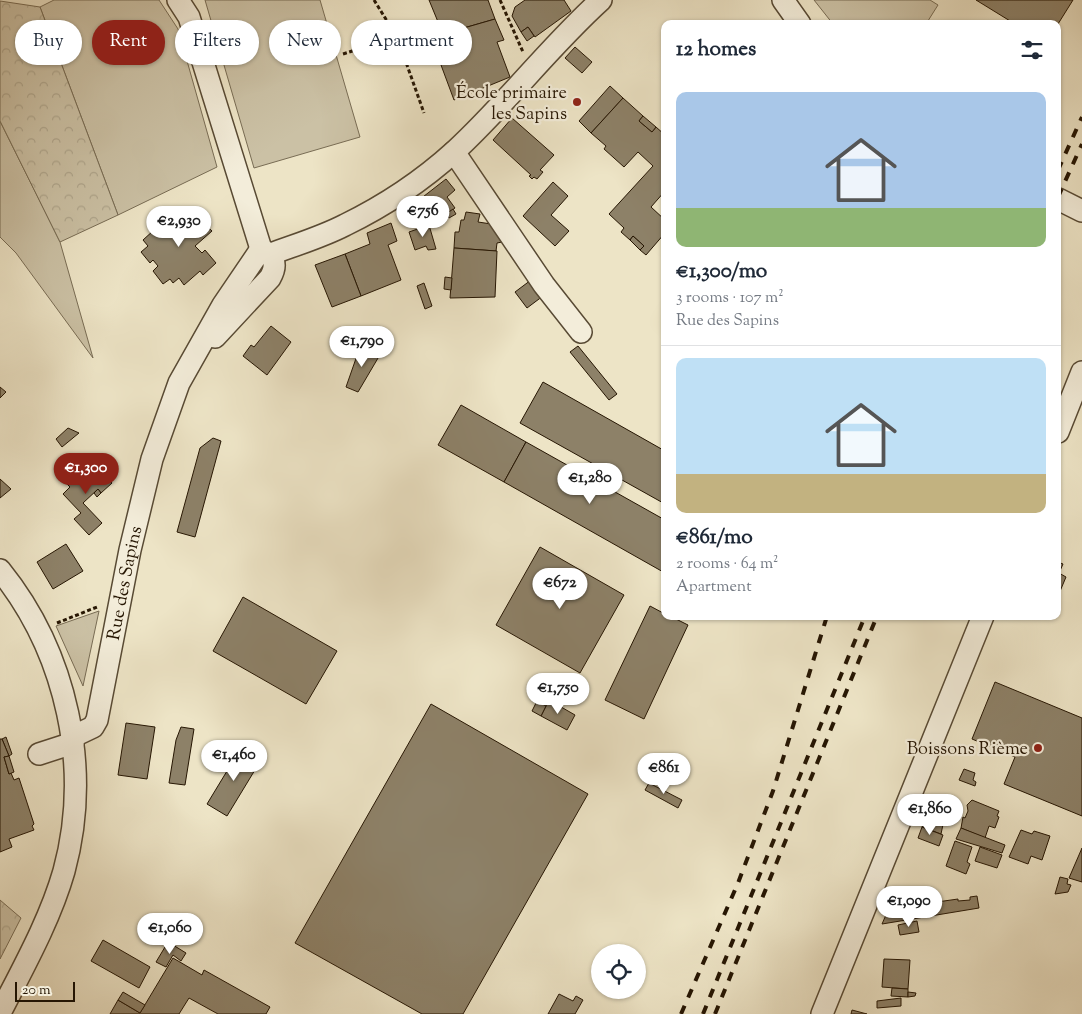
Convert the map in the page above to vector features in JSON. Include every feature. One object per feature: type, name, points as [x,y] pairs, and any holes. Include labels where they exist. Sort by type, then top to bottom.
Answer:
[{"type":"street","points":[[178,0],[189,17],[266,252],[344,226],[396,196],[454,152],[489,117],[534,65],[600,0]]},
{"type":"street","points":[[783,0],[797,20]]},
{"type":"street","points":[[454,152],[544,285],[581,332]]},
{"type":"street","points":[[1061,201],[1082,211]]},
{"type":"street","name":"Rue des Sapins","points":[[39,754],[72,740],[93,726],[96,720],[130,550],[152,459],[179,383],[223,305],[266,252]]},
{"type":"street","points":[[1061,424],[1082,372]]},
{"type":"street","points":[[0,570],[17,591],[40,630],[60,682],[72,740],[77,783],[64,872],[50,908],[0,1013]]},
{"type":"street","points":[[822,1014],[981,620]]},
{"type":"path","points":[[374,0],[387,20]]},
{"type":"path","points":[[500,0],[517,42],[525,54]]},
{"type":"path","points":[[343,54],[351,51]]},
{"type":"path","points":[[407,65],[424,113]]},
{"type":"path","points":[[53,624],[103,605]]},
{"type":"green space","points":[[54,0],[159,0],[175,24],[175,65],[188,65],[217,167],[118,215],[62,65],[82,65],[82,20],[45,20],[40,7]]},
{"type":"green space","points":[[205,0],[320,0],[326,20],[269,20],[269,65],[339,65],[360,137],[254,168],[224,65],[259,65],[259,20],[211,20]]},
{"type":"green space","points":[[814,0],[930,0],[938,5],[929,20],[830,20]]},
{"type":"green space","points":[[0,1],[40,7],[45,20],[15,20],[15,65],[62,65],[118,215],[60,242],[0,121]]},
{"type":"green space","points":[[0,121],[60,242],[93,358],[16,253],[0,237]]},
{"type":"green space","points":[[99,611],[83,686],[56,626]]},
{"type":"green space","points":[[0,900],[21,918],[0,959]]},
{"type":"building","points":[[429,0],[488,0],[495,19],[472,26],[472,20],[437,20]]},
{"type":"building","points":[[525,0],[564,0],[571,11],[535,37],[528,27],[521,32],[512,16],[515,7]]},
{"type":"building","points":[[976,0],[1073,0],[1060,20],[1008,20]]},
{"type":"building","points":[[495,19],[504,40],[497,42],[510,77],[454,100],[441,65],[472,65],[472,26]]},
{"type":"building","points":[[528,27],[534,36],[527,41],[521,32]]},
{"type":"building","points":[[575,47],[592,62],[582,73],[565,58]]},
{"type":"building","points":[[610,86],[623,98],[591,133],[579,121]]},
{"type":"building","points":[[623,98],[643,116],[639,121],[652,132],[656,127],[661,131],[661,196],[651,207],[661,216],[661,238],[646,255],[640,250],[644,246],[633,236],[630,240],[621,232],[624,228],[609,214],[653,166],[638,152],[624,167],[604,149],[606,146],[591,133]]},
{"type":"building","points":[[643,116],[656,127],[652,132],[639,121]]},
{"type":"building","points":[[512,118],[554,155],[540,170],[543,172],[537,179],[534,177],[532,179],[529,176],[531,175],[493,140]]},
{"type":"building","points":[[446,179],[455,190],[447,197],[455,208],[444,216],[438,209],[430,214],[419,200]]},
{"type":"building","points":[[553,182],[568,196],[551,215],[569,231],[555,246],[523,216]]},
{"type":"building","points":[[195,207],[201,214],[197,217],[212,231],[195,246],[202,253],[205,250],[216,263],[203,275],[200,271],[184,285],[179,278],[173,283],[170,279],[163,284],[153,271],[158,266],[153,260],[150,263],[141,252],[148,246],[143,240],[154,230],[158,234],[163,229],[157,223],[168,213],[172,217],[179,211],[183,216]]},
{"type":"building","points":[[453,209],[456,214],[449,218],[446,214]]},
{"type":"building","points":[[466,212],[480,214],[478,222],[498,225],[507,241],[497,243],[496,251],[454,248],[455,232],[459,232],[461,220],[464,220]]},
{"type":"building","points":[[391,223],[397,241],[388,245],[401,280],[361,296],[345,254],[370,244],[367,233]]},
{"type":"building","points":[[429,225],[436,249],[428,250],[426,246],[415,250],[409,232]]},
{"type":"building","points":[[633,236],[644,246],[640,250],[630,240]]},
{"type":"building","points":[[454,248],[497,251],[495,297],[450,298]]},
{"type":"building","points":[[345,254],[361,296],[332,307],[315,265]]},
{"type":"building","points":[[445,277],[452,278],[451,290],[444,289]]},
{"type":"building","points":[[531,280],[543,296],[527,308],[515,292]]},
{"type":"building","points":[[424,283],[432,306],[425,309],[417,286]]},
{"type":"building","points":[[271,326],[291,342],[267,375],[243,356],[251,345],[254,347]]},
{"type":"building","points":[[578,346],[617,394],[609,400],[570,352]]},
{"type":"building","points":[[360,347],[381,353],[358,392],[346,387]]},
{"type":"building","points":[[543,382],[661,449],[661,502],[520,423]]},
{"type":"building","points":[[0,387],[6,392],[0,398]]},
{"type":"building","points":[[461,405],[526,442],[504,482],[438,445]]},
{"type":"building","points":[[68,428],[79,433],[62,447],[56,439]]},
{"type":"building","points":[[213,438],[221,441],[195,537],[177,532],[200,448]]},
{"type":"building","points":[[526,442],[661,518],[661,571],[504,482]]},
{"type":"building","points":[[91,461],[102,473],[100,475],[103,478],[105,475],[112,483],[101,493],[98,489],[83,503],[102,523],[89,535],[74,519],[81,513],[63,494],[70,487],[67,484]]},
{"type":"building","points":[[0,479],[11,489],[0,498]]},
{"type":"building","points":[[98,489],[101,493],[97,497],[94,493]]},
{"type":"building","points":[[66,544],[83,571],[53,589],[37,562]]},
{"type":"building","points":[[540,547],[624,595],[580,673],[496,625]]},
{"type":"building","points":[[1061,574],[1066,577],[1061,589]]},
{"type":"building","points":[[243,597],[337,651],[306,704],[213,651]]},
{"type":"building","points":[[650,606],[661,612],[661,620],[678,620],[688,625],[644,719],[605,700]]},
{"type":"building","name":"Boissons Rième","points":[[995,682],[1082,718],[1082,816],[1004,784],[1015,757],[972,739]]},
{"type":"building","points":[[549,700],[575,715],[567,730],[541,716]]},
{"type":"building","points":[[537,701],[546,706],[541,716],[532,711]]},
{"type":"building","points":[[431,704],[588,794],[463,1014],[422,1014],[295,943]]},
{"type":"building","points":[[126,723],[155,727],[147,779],[118,775]]},
{"type":"building","points":[[181,727],[194,729],[185,785],[169,783],[176,740]]},
{"type":"building","points":[[6,737],[12,754],[9,756],[2,739]]},
{"type":"building","points":[[0,739],[2,739],[9,756],[4,757],[9,774],[11,773],[14,780],[19,778],[34,824],[32,826],[34,830],[9,839],[12,847],[0,852]]},
{"type":"building","points":[[241,748],[261,760],[227,816],[207,804]]},
{"type":"building","points":[[9,756],[14,772],[9,774],[4,757]]},
{"type":"building","points":[[964,769],[975,773],[973,780],[976,782],[975,786],[959,780]]},
{"type":"building","points":[[649,783],[682,800],[678,808],[645,790]]},
{"type":"building","points":[[972,800],[999,811],[995,828],[989,826],[985,838],[961,828],[963,817],[965,818],[968,811],[967,805]]},
{"type":"building","points":[[930,809],[945,815],[941,834],[922,827]]},
{"type":"building","points":[[922,827],[943,835],[939,846],[918,838]]},
{"type":"building","points":[[961,828],[1005,845],[1002,853],[956,839]]},
{"type":"building","points":[[1021,830],[1032,834],[1034,831],[1050,836],[1042,860],[1031,856],[1028,864],[1009,857]]},
{"type":"building","points":[[955,841],[972,847],[967,862],[970,864],[966,874],[946,866]]},
{"type":"building","points":[[980,847],[1002,855],[997,868],[975,861]]},
{"type":"building","points":[[1082,848],[1082,882],[1069,878]]},
{"type":"building","points":[[1060,877],[1068,879],[1067,884],[1071,885],[1068,892],[1055,894]]},
{"type":"building","points":[[977,896],[979,908],[882,924],[893,899],[908,898],[909,901],[930,899],[930,903],[958,899],[958,901],[970,900],[970,897]]},
{"type":"building","points":[[917,921],[919,932],[900,935],[898,925]]},
{"type":"building","points":[[103,940],[150,967],[139,988],[91,961]]},
{"type":"building","points":[[173,945],[186,953],[181,961],[173,955],[166,967],[156,962],[165,947]]},
{"type":"building","points":[[173,958],[202,975],[204,970],[270,1007],[266,1014],[218,1014],[189,998],[179,1014],[110,1014],[118,1000],[140,1013]]},
{"type":"building","points":[[884,959],[910,960],[908,989],[882,987]]},
{"type":"building","points":[[892,988],[908,989],[908,997],[891,996]]},
{"type":"building","points":[[123,992],[145,1005],[140,1013],[118,1000]]},
{"type":"building","points":[[908,992],[916,993],[915,996],[908,997]]},
{"type":"building","points":[[559,994],[573,1001],[576,996],[583,1000],[575,1014],[548,1014]]},
{"type":"building","points":[[901,998],[901,1006],[877,1008],[877,1001]]},
{"type":"building","points":[[852,1010],[867,1014],[851,1014]]},
{"type":"railway","points":[[1061,163],[1082,117]]},
{"type":"railway","points":[[1061,190],[1082,144]]},
{"type":"railway","points":[[681,1014],[738,883],[773,791],[826,620]]},
{"type":"railway","points":[[703,1014],[863,620]]},
{"type":"railway","points":[[715,1014],[875,620]]},
{"type":"place","name":"École primaire les Sapins","points":[[577,102]]},
{"type":"place","name":"Boissons Rième","points":[[1038,748]]}]
